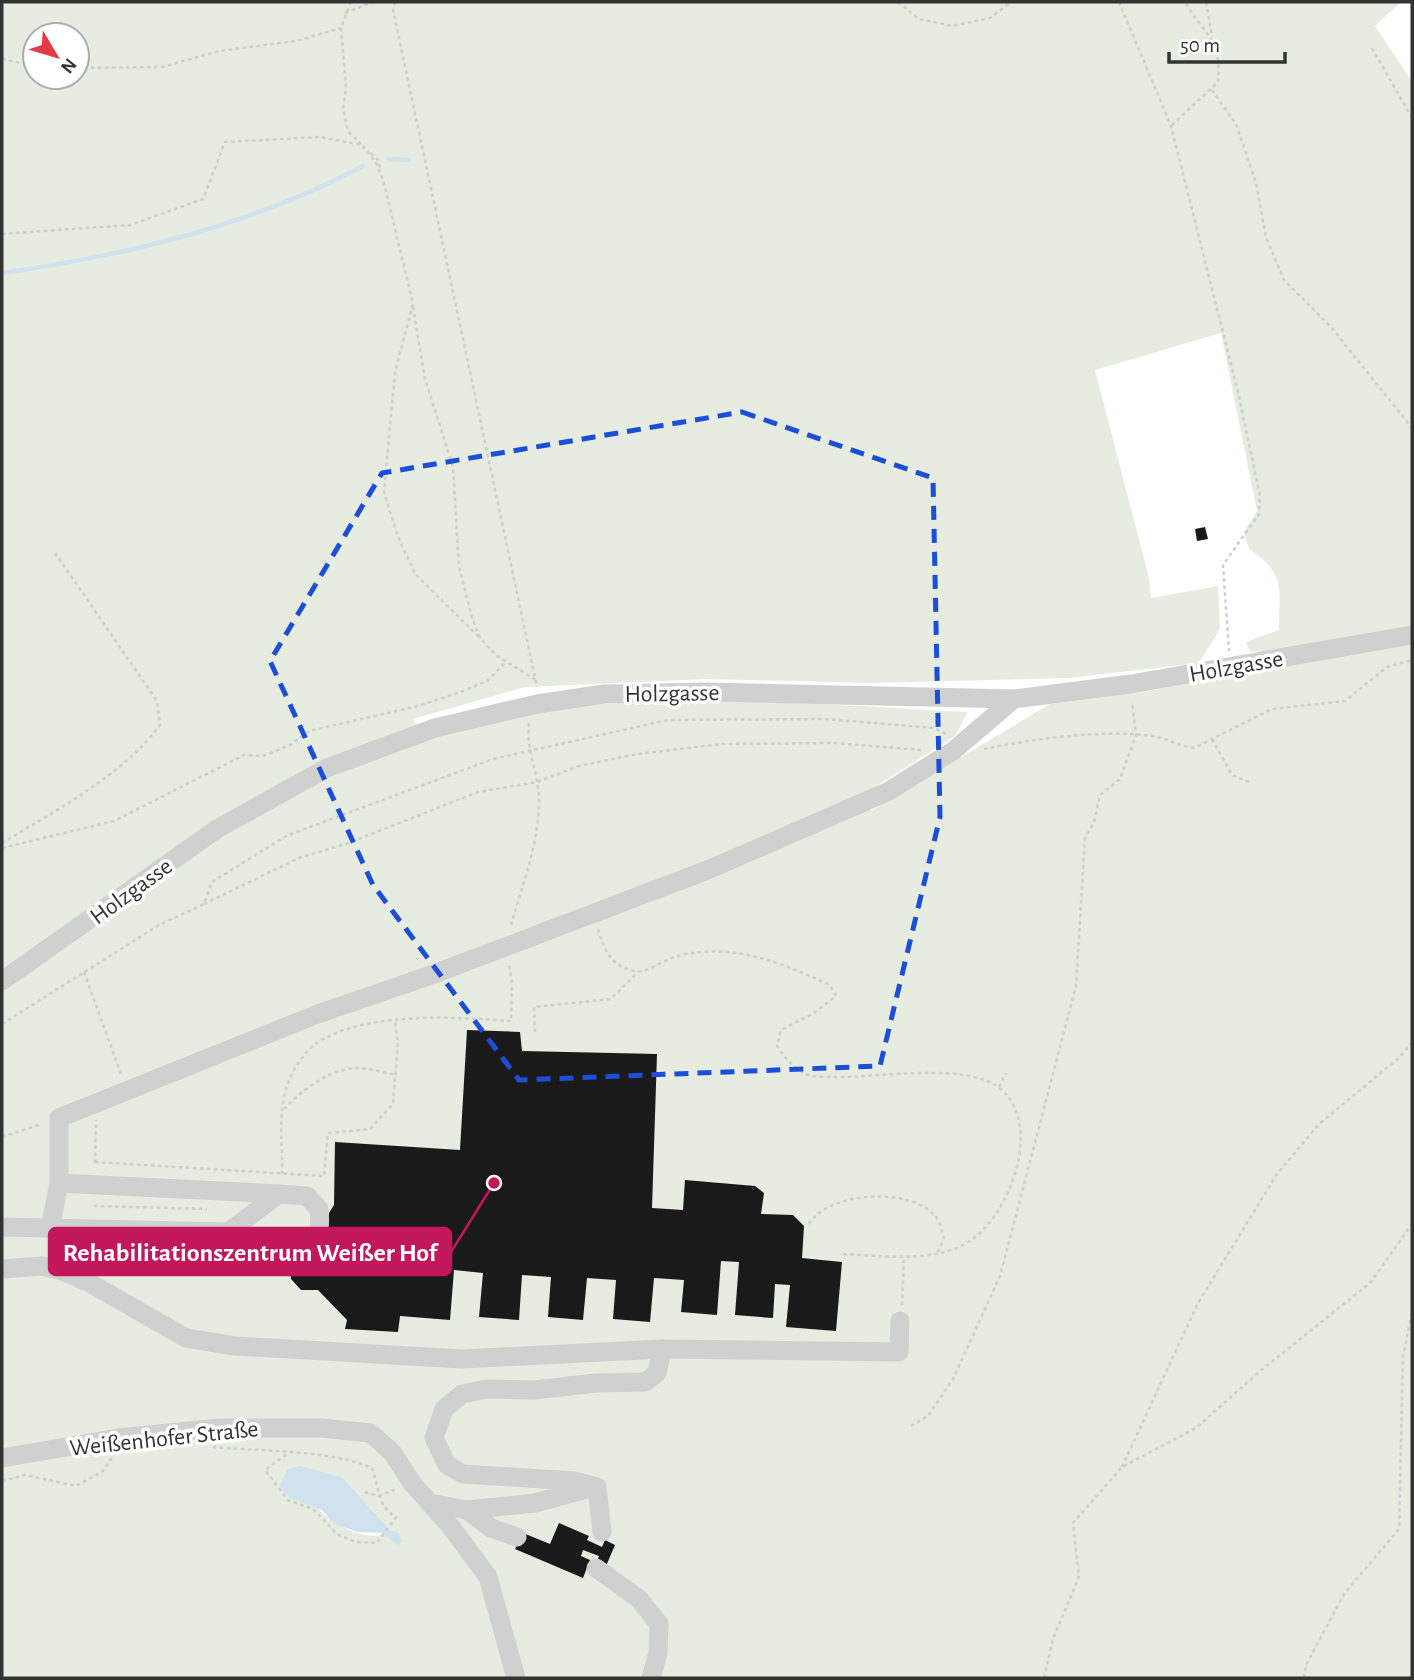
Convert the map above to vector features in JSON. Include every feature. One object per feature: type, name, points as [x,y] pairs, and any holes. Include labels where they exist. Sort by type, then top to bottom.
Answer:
[{"type":"street","name":"Holzgasse","points":[[2,982],[217,829],[327,768],[435,728],[537,704],[604,694],[706,692],[1014,699],[1131,684],[1412,635]]},
{"type":"street","points":[[50,1229],[59,1184],[59,1118],[315,1015],[710,869],[887,792],[972,746],[1014,699]]},
{"type":"street","points":[[2,1227],[228,1232],[244,1238],[300,1242],[312,1239],[319,1230],[319,1209],[307,1196],[59,1184]]},
{"type":"street","points":[[228,1232],[279,1194]]},
{"type":"street","points":[[2,1269],[42,1266],[62,1271],[88,1282],[186,1338],[234,1346],[463,1359],[662,1349],[899,1352],[900,1321]]},
{"type":"street","points":[[597,1487],[574,1481],[463,1474],[447,1465],[439,1454],[434,1438],[438,1422],[444,1409],[462,1394],[487,1389],[534,1390],[596,1382],[645,1382],[657,1373],[662,1349]]},
{"type":"street","name":"Weißenhofer Straße","points":[[2,1458],[118,1438],[220,1428],[322,1428],[370,1433],[392,1452],[412,1483],[488,1577],[516,1678]]},
{"type":"street","points":[[430,1503],[467,1510],[536,1503],[597,1487]]},
{"type":"street","points":[[597,1487],[602,1532]]},
{"type":"street","points":[[467,1510],[491,1528],[517,1537]]},
{"type":"street","points":[[596,1568],[639,1599],[659,1624],[658,1653],[651,1678]]},
{"type":"path","points":[[351,2],[341,28],[346,86],[343,109],[348,131],[378,160],[397,233],[413,304],[425,379],[453,467],[459,567],[480,638]]},
{"type":"path","points":[[345,13],[373,2]]},
{"type":"path","points":[[395,2],[393,10],[536,680],[506,662],[415,575],[398,537],[384,492],[395,372],[413,304]]},
{"type":"path","points":[[898,2],[919,19],[952,26],[990,18],[1011,2]]},
{"type":"path","points":[[1119,2],[1171,126],[1238,392],[1259,496],[1259,514],[1223,565],[1229,668]]},
{"type":"path","points":[[1185,2],[1196,22],[1212,36]]},
{"type":"path","points":[[1171,126],[1218,82],[1220,66],[1206,2]]},
{"type":"path","points":[[91,68],[162,67],[219,51],[296,41],[341,28]]},
{"type":"path","points":[[1372,48],[1412,118]]},
{"type":"path","points":[[2,59],[21,62]]},
{"type":"path","points":[[1212,90],[1236,124],[1256,183],[1266,237],[1284,280],[1331,327],[1412,428]]},
{"type":"path","points":[[2,234],[130,225],[203,199],[225,142],[320,137],[362,145]]},
{"type":"path","points":[[2,843],[74,801],[148,741],[160,725],[157,701],[55,553]]},
{"type":"path","points":[[204,904],[212,882],[286,836],[493,759],[668,720],[838,720],[934,728],[972,746],[1026,740],[1136,735],[1168,739],[1194,748],[1272,709],[1345,701],[1387,667],[1412,660]]},
{"type":"path","points":[[2,848],[114,821],[244,755],[263,755],[290,745],[309,731],[414,707],[461,692],[487,681],[506,662]]},
{"type":"path","points":[[911,1426],[928,1416],[953,1379],[1000,1276],[1076,986],[1085,839],[1094,822],[1100,795],[1120,779],[1136,735],[1131,684]]},
{"type":"path","points":[[282,1174],[284,1094],[299,1060],[324,1038],[370,1022],[480,1019],[511,1021],[512,984],[506,946],[533,842],[539,799],[530,752],[529,723],[537,704]]},
{"type":"path","points":[[1212,737],[1232,775],[1249,782]]},
{"type":"path","points":[[2,1024],[159,925],[301,857],[346,844],[397,821],[478,792],[537,782],[579,766],[637,754],[722,744],[833,743],[925,750]]},
{"type":"path","points":[[594,912],[604,951],[619,967],[638,972]]},
{"type":"path","points":[[535,1032],[534,1007],[611,999],[638,972],[673,957],[713,950],[761,957],[830,985],[836,996],[814,1013],[781,1030],[777,1046],[788,1062],[809,1076],[928,1073],[976,1077],[999,1087],[1018,1115],[1020,1140],[1015,1173],[1003,1203],[989,1227],[963,1245],[937,1254],[840,1254]]},
{"type":"path","points":[[84,972],[127,1090]]},
{"type":"path","points":[[95,1162],[218,1167],[324,1176],[328,1133],[370,1129],[393,1104],[398,1043],[395,1021]]},
{"type":"path","points":[[1044,1678],[1053,1639],[1079,1577],[1073,1523],[1122,1467],[1198,1303],[1276,1174],[1319,1124],[1400,1057],[1412,1042]]},
{"type":"path","points":[[284,1109],[321,1080],[340,1072],[356,1068],[396,1075]]},
{"type":"path","points":[[999,1087],[1006,1073]]},
{"type":"path","points":[[2,1137],[59,1118]]},
{"type":"path","points":[[809,1224],[816,1212],[828,1205],[856,1198],[892,1198],[915,1204],[937,1218],[944,1238],[937,1254]]},
{"type":"path","points":[[1122,1467],[1196,1428],[1259,1372],[1370,1283],[1412,1224]]},
{"type":"path","points":[[900,1321],[905,1286],[904,1256]]},
{"type":"path","points":[[1304,1678],[1306,1665],[1344,1594],[1399,1529],[1403,1356],[1412,1312]]},
{"type":"path","points":[[2,1481],[25,1475],[69,1485],[88,1482],[103,1471],[113,1455],[118,1438]]},
{"type":"path","points":[[212,1447],[287,1454],[360,1463],[372,1468],[379,1496],[388,1513],[396,1517],[377,1543],[356,1542],[328,1527],[313,1509],[288,1500],[265,1470],[287,1454]]},
{"type":"path","points":[[365,1492],[379,1496]]},
{"type":"highlighted area","points":[[742,412],[933,478],[940,817],[880,1066],[519,1080],[373,885],[270,661],[382,473]]},
{"type":"shaded area","points":[[2,2],[1401,2],[1375,26],[1412,81],[1412,1678],[2,1678]],"holes":[[[1221,333],[1257,511],[1244,532],[1249,549],[1270,566],[1280,593],[1279,630],[1246,642],[1250,652],[1293,650],[1298,663],[1143,692],[1050,704],[871,811],[864,794],[955,736],[968,712],[744,701],[632,702],[521,713],[484,721],[424,740],[413,719],[525,687],[706,679],[871,683],[1070,678],[1199,663],[1220,629],[1218,586],[1151,598],[1149,578],[1095,370]],[[301,1466],[342,1477],[391,1531],[382,1535],[361,1534],[328,1518],[314,1503]]]},
{"type":"water","points":[[301,1466],[342,1477],[391,1531],[397,1531],[402,1542],[398,1545],[382,1533],[358,1532],[334,1524],[322,1510],[290,1498],[280,1486],[288,1469]]},
{"type":"building","points":[[1205,527],[1208,539],[1197,541],[1195,529]]},
{"type":"building","points":[[467,1030],[520,1032],[522,1051],[657,1054],[652,1208],[683,1210],[685,1180],[755,1186],[764,1193],[761,1214],[793,1215],[804,1226],[802,1258],[842,1262],[836,1331],[786,1327],[790,1285],[775,1284],[773,1318],[735,1315],[739,1262],[721,1261],[717,1315],[681,1312],[684,1280],[654,1278],[650,1322],[613,1319],[616,1280],[587,1278],[583,1320],[548,1317],[551,1277],[522,1275],[519,1320],[479,1317],[483,1273],[454,1270],[450,1320],[400,1316],[398,1332],[345,1329],[347,1320],[318,1290],[301,1290],[291,1279],[291,1254],[335,1256],[335,1241],[327,1233],[329,1213],[334,1205],[335,1142],[460,1150]]},
{"type":"building","points":[[559,1523],[589,1536],[587,1540],[602,1547],[605,1540],[615,1545],[606,1566],[597,1562],[599,1556],[583,1550],[581,1556],[590,1560],[583,1578],[515,1549],[523,1533],[550,1544]]},
{"type":"waterway","points":[[389,159],[409,160]]},
{"type":"waterway","points":[[2,273],[96,257],[187,235],[277,205],[363,166]]},
{"type":"place","name":"Rehabilitationszentrum Weißer Hof","points":[[494,1183]]}]
